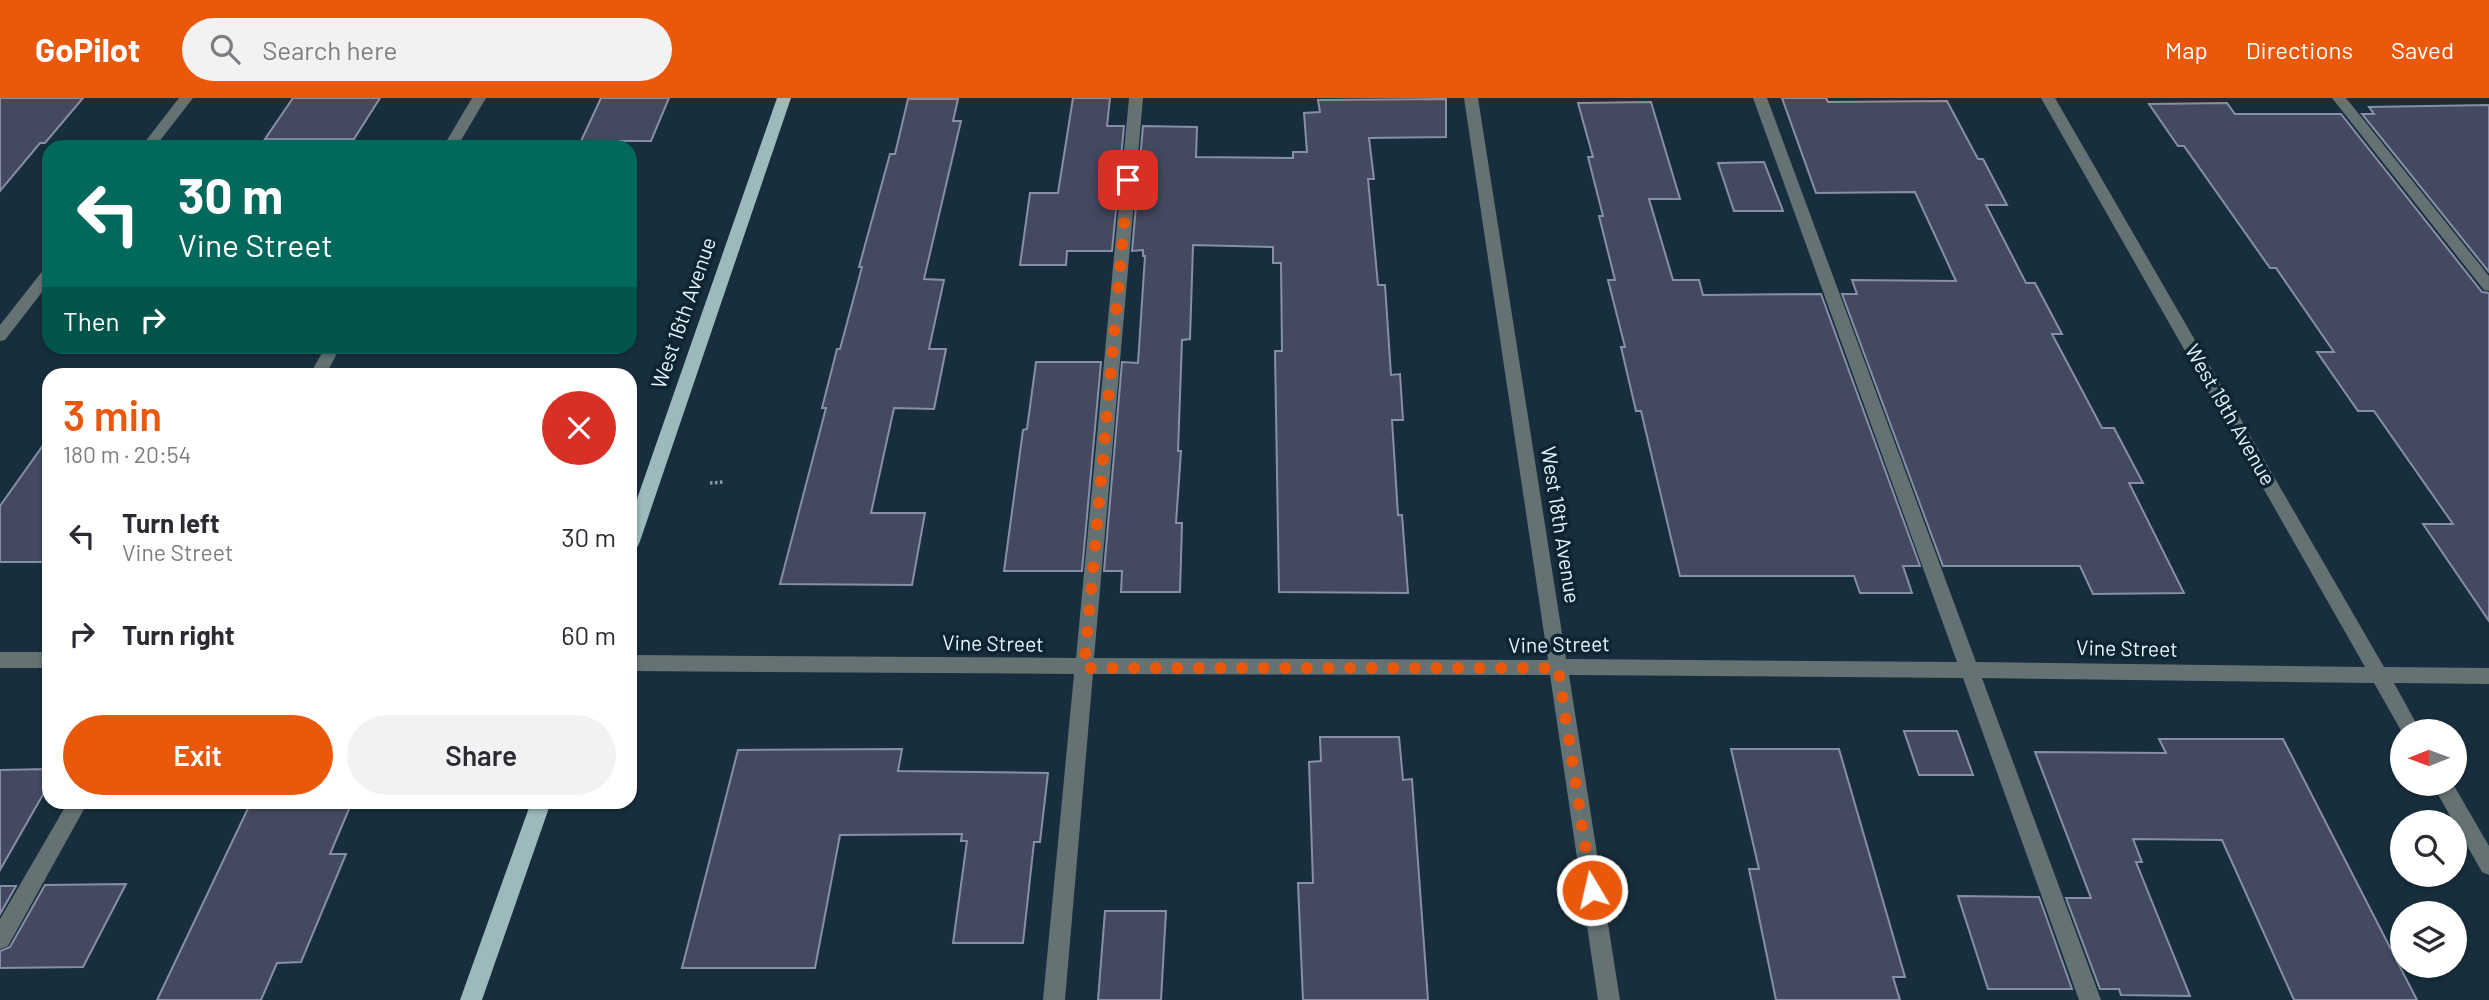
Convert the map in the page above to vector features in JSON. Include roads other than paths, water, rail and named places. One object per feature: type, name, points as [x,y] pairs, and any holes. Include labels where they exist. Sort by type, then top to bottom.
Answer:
[{"type":"main road","name":"West 16th Avenue","points":[[637,524],[784,98]]},
{"type":"main road","points":[[471,1000],[539,809]]},
{"type":"street","points":[[153,140],[186,98]]},
{"type":"street","points":[[454,140],[479,98]]},
{"type":"street","points":[[1054,1000],[1136,98]]},
{"type":"street","name":"West 18th Avenue","points":[[1471,98],[1609,1000]]},
{"type":"street","points":[[1760,98],[2090,1000]]},
{"type":"street","name":"West 19th Avenue","points":[[2048,98],[2404,719]]},
{"type":"street","points":[[2339,98],[2489,286]]},
{"type":"street","points":[[0,336],[42,282]]},
{"type":"street","points":[[0,660],[42,660]]},
{"type":"street","name":"Vine Street","points":[[637,663],[1084,668],[1621,666],[2489,676]]},
{"type":"street","points":[[2449,796],[2489,865]]},
{"type":"street","points":[[0,939],[74,809]]}]
